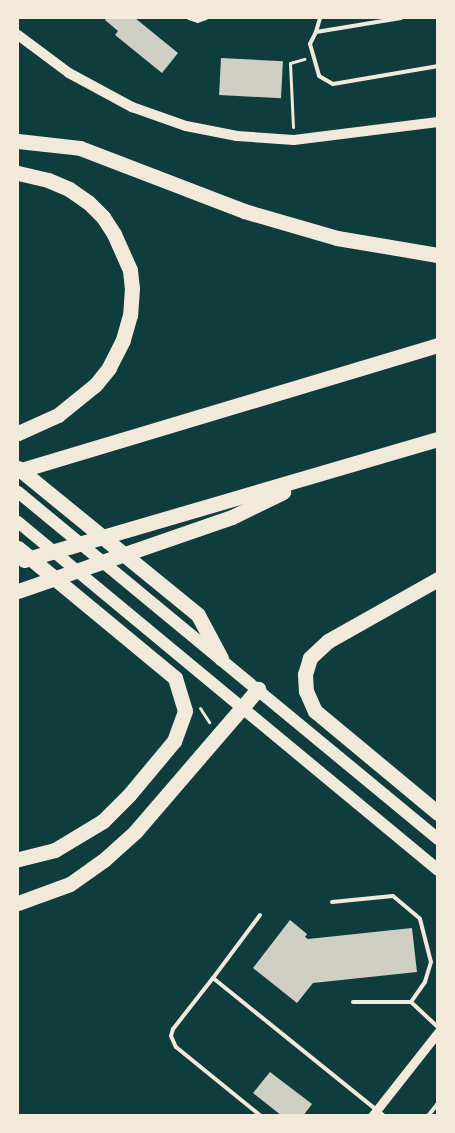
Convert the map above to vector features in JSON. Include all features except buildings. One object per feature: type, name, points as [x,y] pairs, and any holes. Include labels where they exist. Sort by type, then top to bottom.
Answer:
[{"type":"highway","points":[[18,141],[80,148],[244,211],[338,238],[438,255]]},
{"type":"highway","points":[[18,174],[48,180],[69,189],[90,203],[103,217],[114,234],[130,270],[132,288],[130,315],[124,340],[104,374],[95,385],[58,415],[18,433]]},
{"type":"highway","points":[[18,470],[438,345]]},
{"type":"highway","points":[[18,562],[438,440]]},
{"type":"highway","points":[[18,470],[198,615],[221,658]]},
{"type":"highway","points":[[18,591],[232,517],[319,474]]},
{"type":"highway","points":[[18,548],[175,678],[185,711],[174,741],[129,795],[103,821],[55,850],[18,860]]},
{"type":"highway","points":[[438,579],[328,641],[310,658],[305,674],[306,692],[315,711],[438,812]]},
{"type":"highway","points":[[18,904],[70,884],[106,859],[135,832],[258,689]]},
{"type":"main road","points":[[18,35],[69,74],[132,107],[186,126],[237,136],[294,140],[438,122]]},
{"type":"main road","points":[[18,492],[438,839]]},
{"type":"main road","points":[[18,522],[243,708],[308,765],[438,870]]},
{"type":"street","points":[[377,1113],[438,1032]]},
{"type":"lane","points":[[189,18],[198,21],[206,18]]},
{"type":"lane","points":[[320,18],[310,44],[319,76],[332,84],[438,66]]},
{"type":"lane","points":[[316,32],[401,18]]},
{"type":"lane","points":[[332,902],[393,896],[420,920],[431,962],[425,982],[411,1002]]},
{"type":"lane","points":[[260,915],[170,1036],[176,1047],[262,1116]]},
{"type":"lane","points":[[213,978],[377,1113]]},
{"type":"lane","points":[[353,1002],[411,1002],[438,1027]]},
{"type":"lane","points":[[428,1116],[438,1103]]},
{"type":"path","points":[[294,140],[290,63],[314,56]]},
{"type":"path","points":[[198,704],[209,722]]}]
